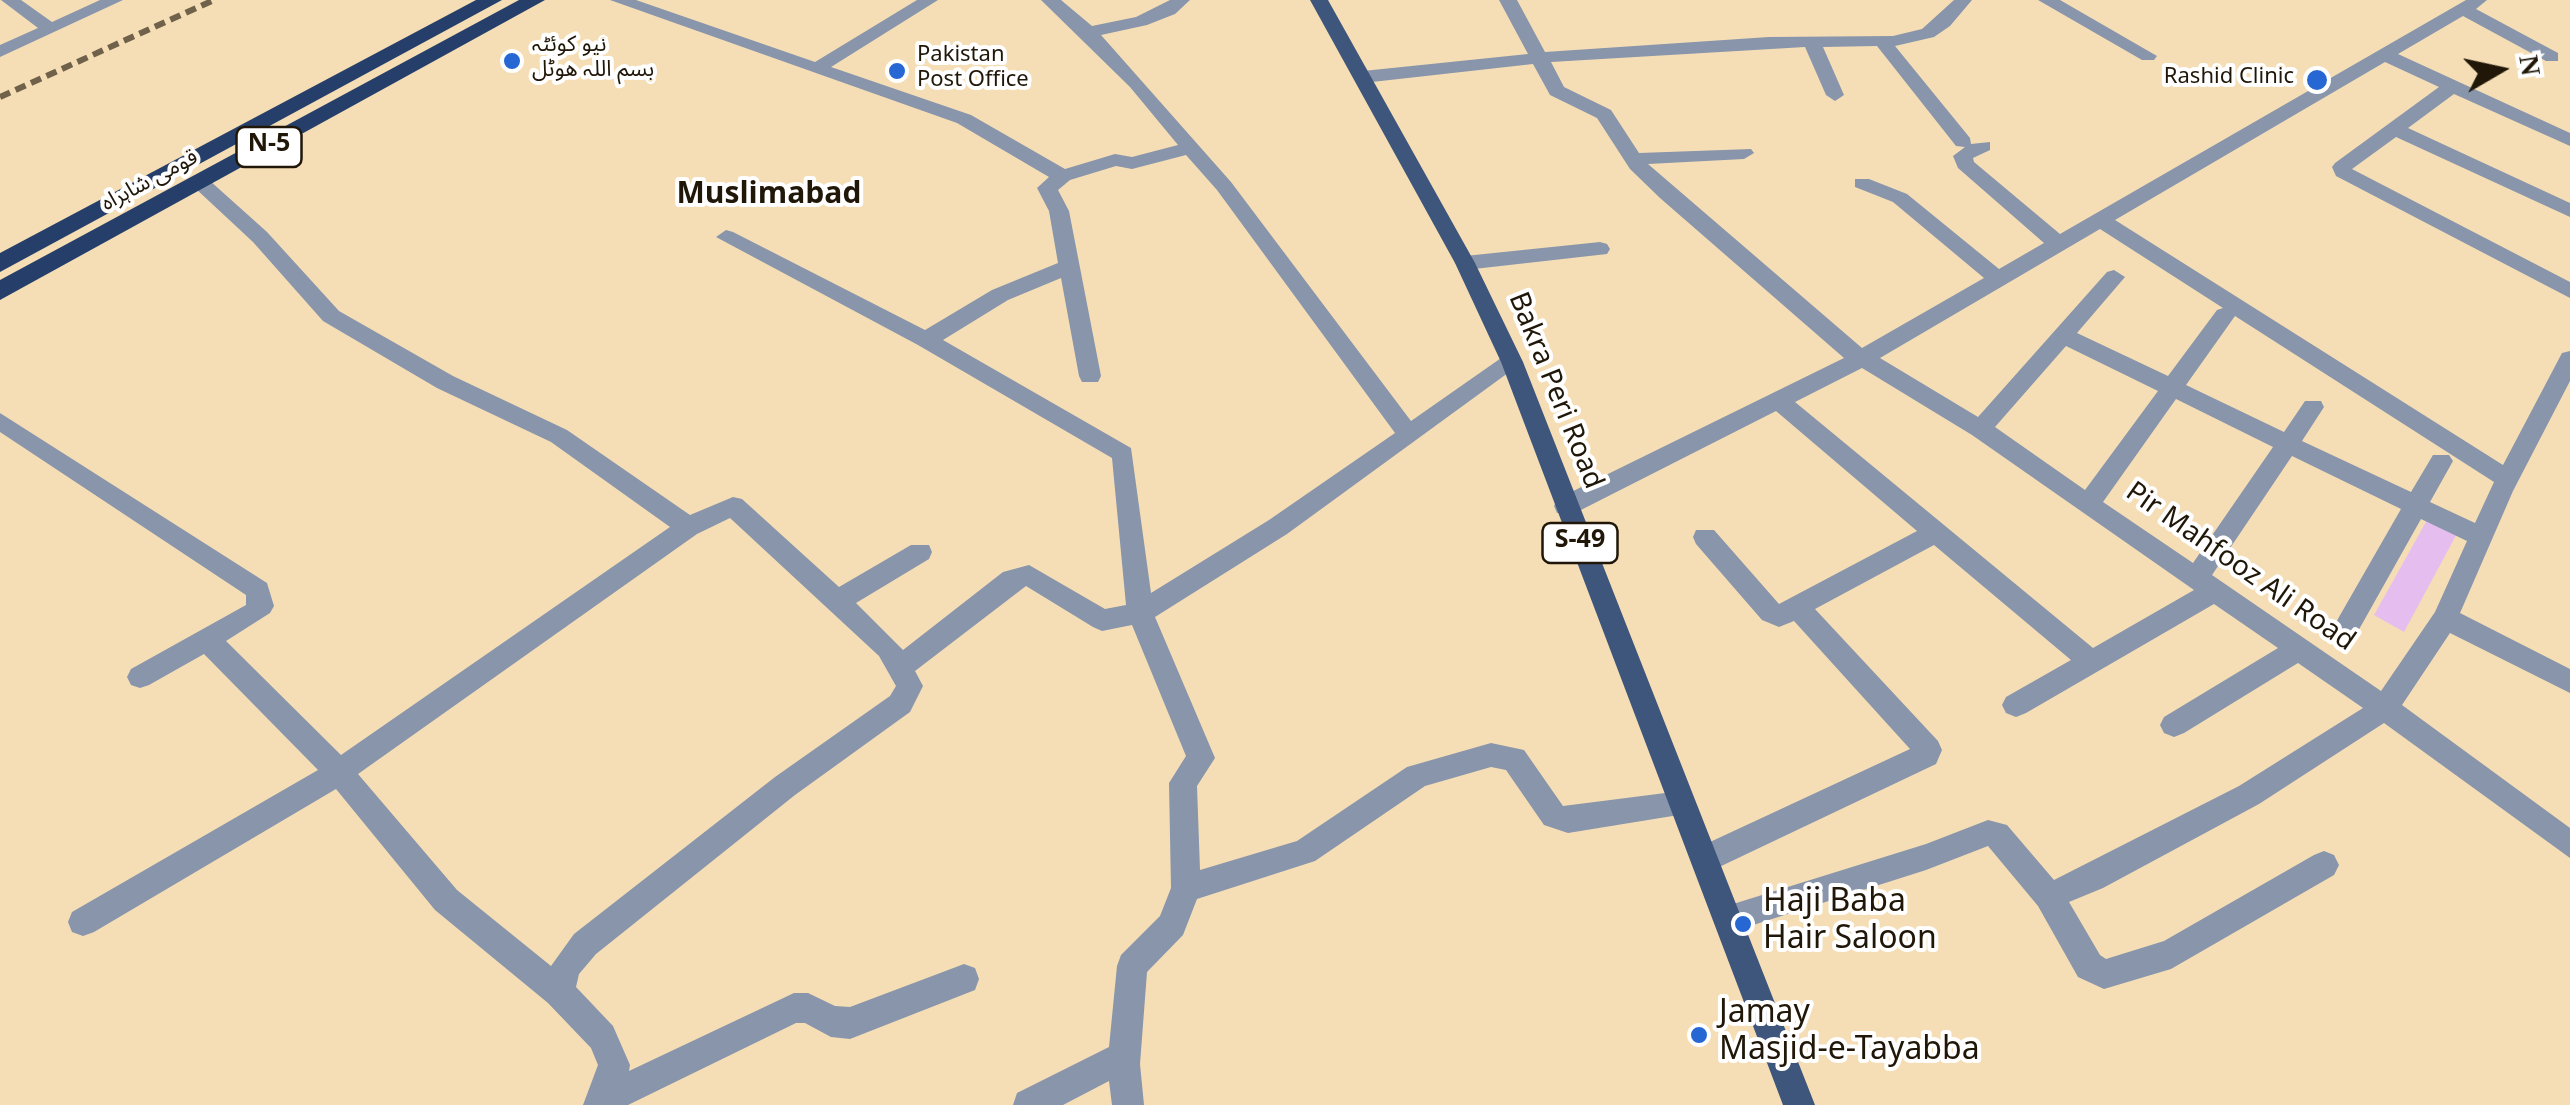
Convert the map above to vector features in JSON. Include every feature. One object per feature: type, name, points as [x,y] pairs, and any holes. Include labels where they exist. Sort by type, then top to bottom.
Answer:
[{"type":"highway","name":"قومی شاہراہ","points":[[0,264],[492,0]]},
{"type":"highway","name":"قومی شاہراہ","points":[[0,291],[535,0]]},
{"type":"main road","name":"Bakra Peri Road","points":[[1319,0],[1465,263],[1512,362],[1799,1105]]},
{"type":"street","points":[[10,0],[50,29]]},
{"type":"street","points":[[70,0],[88,12]]},
{"type":"street","points":[[0,52],[114,0]]},
{"type":"street","points":[[620,0],[964,119],[1063,176]]},
{"type":"street","points":[[819,67],[929,0]]},
{"type":"street","points":[[1050,0],[1088,32],[1137,83],[1224,186],[1409,435]]},
{"type":"street","points":[[1088,32],[1140,21],[1169,10],[1181,0]]},
{"type":"street","name":"Pir Mahfooz Ali Road","points":[[1508,0],[1555,89],[1604,114],[1633,158],[1667,194],[1862,358],[1980,429],[2385,708],[2570,845]]},
{"type":"street","points":[[1363,78],[1539,58],[1882,41],[1928,33],[1963,0]]},
{"type":"street","points":[[2048,0],[2148,56]]},
{"type":"street","points":[[1566,506],[1862,358],[2387,56],[2470,4],[2552,57]]},
{"type":"street","points":[[1882,41],[1973,144],[1963,156],[1965,164],[2060,245]]},
{"type":"street","points":[[1812,42],[1835,95]]},
{"type":"street","points":[[2387,56],[2568,136]]},
{"type":"street","points":[[2452,86],[2342,167],[2343,172],[2570,292]]},
{"type":"street","points":[[2392,128],[2570,212]]},
{"type":"street","points":[[1090,376],[1059,211],[1047,188],[1063,176],[1115,160],[1132,163],[1190,148]]},
{"type":"street","points":[[1633,158],[1744,152]]},
{"type":"street","points":[[202,184],[260,238],[331,316],[445,382],[559,436],[688,527]]},
{"type":"street","points":[[1862,184],[1900,198],[1999,280]]},
{"type":"street","points":[[2101,221],[2508,479]]},
{"type":"street","points":[[726,237],[926,340],[1123,454],[1140,612],[1202,758],[1182,784],[1186,888],[1172,925],[1132,966],[1124,1064],[1128,1105]]},
{"type":"street","points":[[1465,263],[1600,249]]},
{"type":"street","points":[[926,340],[1000,295],[1067,267]]},
{"type":"street","points":[[1980,429],[2114,277]]},
{"type":"street","points":[[2088,504],[2225,315]]},
{"type":"street","points":[[2063,335],[2481,537]]},
{"type":"street","points":[[2048,896],[2093,878],[2248,795],[2385,708],[2445,618],[2508,479],[2570,358]]},
{"type":"street","points":[[901,667],[1012,579],[1029,575],[1102,620],[1140,612],[1278,527],[1512,362]]},
{"type":"street","points":[[1778,400],[2091,662]]},
{"type":"street","points":[[2016,705],[2091,662],[2205,585],[2314,407]]},
{"type":"street","points":[[0,422],[258,590],[261,606],[255,612],[140,678]]},
{"type":"street","points":[[2348,625],[2441,460]]},
{"type":"street","points":[[83,922],[338,772],[688,527],[733,506],[888,648],[910,686],[900,704],[785,786],[585,944],[566,966],[559,992]]},
{"type":"street","points":[[1705,537],[1771,613],[1786,614],[1936,532]]},
{"type":"street","points":[[839,600],[920,552]]},
{"type":"street","points":[[1705,859],[1926,755],[1928,750],[1798,608]]},
{"type":"street","points":[[2445,618],[2570,682]]},
{"type":"street","points":[[213,645],[338,772],[446,900],[559,992],[602,1037],[614,1065],[602,1102]]},
{"type":"street","points":[[2174,725],[2299,649]]},
{"type":"street","points":[[1186,888],[1305,852],[1417,776],[1491,755],[1514,759],[1554,816],[1568,820],[1682,804]]},
{"type":"street","points":[[1728,919],[1926,857],[1988,833],[2004,838],[2048,896],[2089,966],[2104,974],[2171,954],[2324,865]]},
{"type":"street","points":[[602,1102],[794,1008],[808,1008],[831,1021],[850,1023],[964,979]]},
{"type":"street","points":[[1028,1105],[1114,1061],[1124,1064]]},
{"type":"shaded area","points":[[2431,513],[2460,528],[2404,632],[2374,615]]},
{"type":"railway","points":[[0,97],[214,0]]},
{"type":"place","name":"نیو کوئٹہ بسم اللہ ھوٹل","points":[[512,61]]},
{"type":"place","name":"Pakistan Post Office","points":[[897,71]]},
{"type":"place","name":"Rashid Clinic","points":[[2317,80]]},
{"type":"place","name":"Haji Baba Hair Saloon","points":[[1743,924]]},
{"type":"place","name":"Jamay Masjid-e-Tayabba","points":[[1699,1035]]},
{"type":"district","name":"Muslimabad","points":[[769,198]]}]
